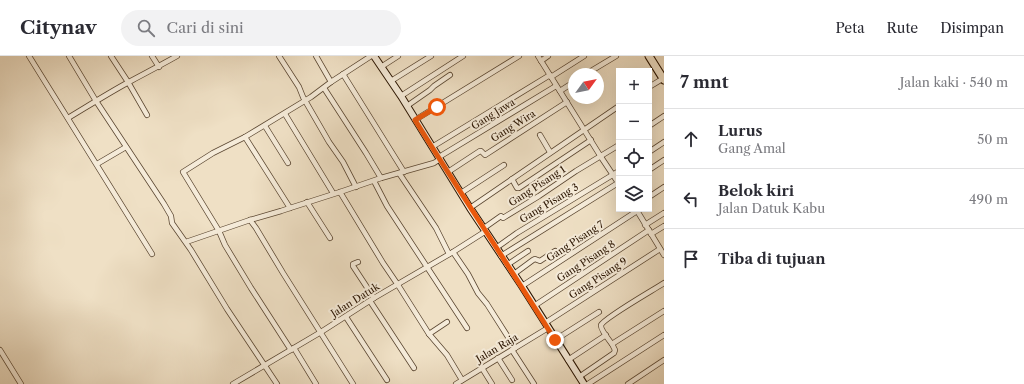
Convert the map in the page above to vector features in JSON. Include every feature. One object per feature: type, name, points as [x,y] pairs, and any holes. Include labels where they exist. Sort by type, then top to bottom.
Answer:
[{"type":"main road","points":[[650,56],[664,79]]},
{"type":"street","points":[[29,56],[152,254]]},
{"type":"street","points":[[69,56],[160,198],[172,222],[277,384]]},
{"type":"street","points":[[111,56],[147,115]]},
{"type":"street","points":[[152,56],[159,67]]},
{"type":"street","points":[[68,118],[96,100],[177,56]]},
{"type":"street","points":[[279,56],[299,86],[302,96],[343,162],[356,187]]},
{"type":"street","points":[[316,56],[331,82]]},
{"type":"street","points":[[381,67],[398,56]]},
{"type":"street","points":[[391,82],[431,56]]},
{"type":"street","points":[[401,96],[463,56]]},
{"type":"street","points":[[415,120],[519,56]]},
{"type":"street","points":[[538,56],[616,179]]},
{"type":"street","points":[[541,61],[548,56]]},
{"type":"street","points":[[432,147],[584,56]]},
{"type":"street","points":[[596,68],[616,56]]},
{"type":"street","points":[[316,384],[251,288],[225,245],[219,231],[183,172],[213,153],[285,114],[306,101],[343,74],[373,57],[401,96],[432,147],[438,160],[448,172],[584,384]]},
{"type":"street","points":[[343,74],[427,217],[434,225],[451,253],[468,274],[478,293],[491,310],[534,384]]},
{"type":"street","points":[[407,106],[450,75]]},
{"type":"street","points":[[652,85],[664,79]]},
{"type":"street","name":"Gang Jawa","points":[[186,242],[333,193],[356,187],[380,178],[402,173],[438,160],[556,86]]},
{"type":"street","points":[[560,91],[568,86]]},
{"type":"street","points":[[324,88],[366,153],[380,178]]},
{"type":"street","name":"Gang Wira","points":[[448,172],[480,151],[485,155],[567,102]]},
{"type":"street","points":[[470,208],[616,108]]},
{"type":"street","points":[[285,114],[333,193]]},
{"type":"street","points":[[652,124],[664,116]]},
{"type":"street","points":[[265,126],[288,163]]},
{"type":"street","points":[[540,135],[550,152]]},
{"type":"street","points":[[245,137],[290,208]]},
{"type":"street","points":[[512,179],[519,188],[591,140]]},
{"type":"street","points":[[652,150],[664,142]]},
{"type":"street","points":[[97,164],[126,147]]},
{"type":"street","name":"Gang Pisang 1","points":[[485,230],[501,216],[503,218],[616,147]]},
{"type":"street","points":[[652,168],[664,160]]},
{"type":"street","points":[[461,193],[504,165]]},
{"type":"street","name":"Gang Pisang 3","points":[[496,248],[517,233],[616,172]]},
{"type":"street","points":[[374,181],[388,206],[467,328]]},
{"type":"street","points":[[501,256],[616,184]]},
{"type":"street","points":[[652,195],[664,187]]},
{"type":"street","points":[[340,192],[383,263],[429,334],[447,355],[459,383]]},
{"type":"street","points":[[307,202],[330,238]]},
{"type":"street","name":"Gang Pisang 7","points":[[522,286],[634,212]]},
{"type":"street","points":[[638,212],[662,251]]},
{"type":"street","points":[[646,226],[664,213]]},
{"type":"street","points":[[250,220],[354,384]]},
{"type":"street","name":"Gang Pisang 8","points":[[534,306],[650,232],[664,226]]},
{"type":"street","name":"Jalan Datuk","points":[[234,384],[372,300],[428,268],[485,230]]},
{"type":"street","points":[[507,265],[528,251]]},
{"type":"street","points":[[514,274],[533,260],[540,261],[555,251]]},
{"type":"street","name":"Gang Pisang 9","points":[[546,326],[662,251]]},
{"type":"street","points":[[358,262],[353,264],[353,266],[414,368]]},
{"type":"street","points":[[579,377],[615,351],[612,344],[601,329],[603,322],[664,283]]},
{"type":"street","points":[[612,344],[664,310]]},
{"type":"street","points":[[555,340],[599,312]]},
{"type":"street","points":[[346,316],[387,380]]},
{"type":"street","points":[[429,334],[447,322]]},
{"type":"street","name":"Jalan Raja","points":[[459,383],[546,326]]},
{"type":"street","points":[[568,360],[606,335]]},
{"type":"street","points":[[588,384],[664,335]]},
{"type":"street","points":[[0,350],[21,384]]},
{"type":"street","points":[[498,358],[512,380]]},
{"type":"street","points":[[628,384],[664,360]]},
{"type":"street","points":[[482,368],[492,384]]},
{"type":"route","points":[[437,107],[415,120],[555,340]]}]
